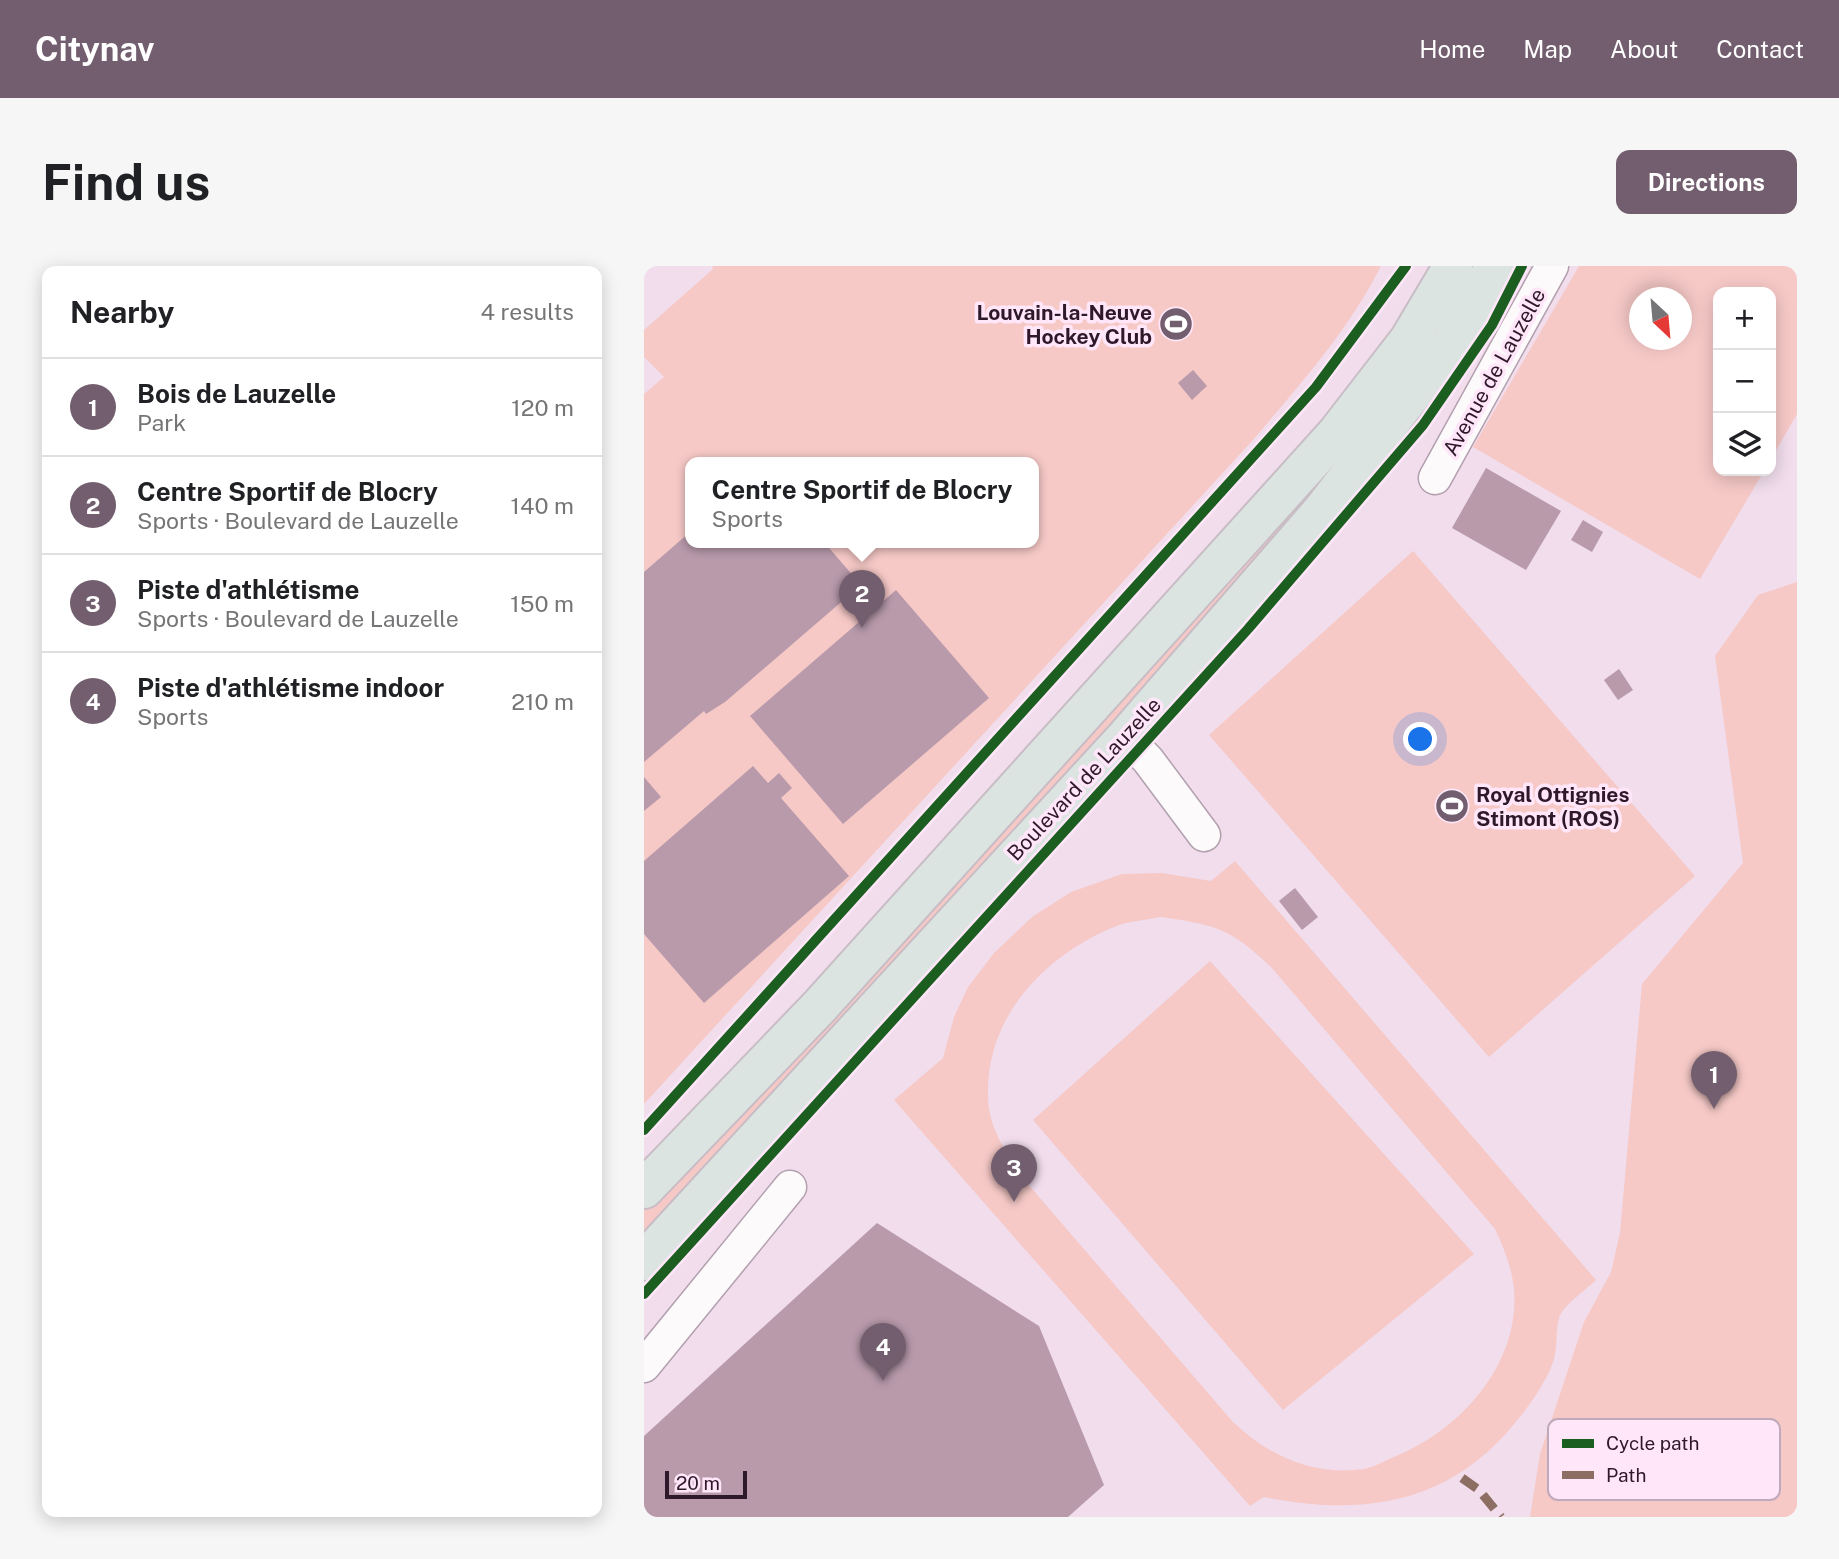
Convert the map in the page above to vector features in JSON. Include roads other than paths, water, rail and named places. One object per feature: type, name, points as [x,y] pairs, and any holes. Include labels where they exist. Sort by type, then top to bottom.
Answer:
[{"type":"main road","name":"Boulevard de Lauzelle","points":[[644,1189],[819,1007],[1337,433],[1409,340],[1453,266]]},
{"type":"main road","name":"Boulevard de Lauzelle","points":[[644,1261],[1126,737],[1322,511],[1452,342],[1495,266]]},
{"type":"street","name":"Avenue de Lauzelle","points":[[1435,478],[1552,266]]},
{"type":"street","points":[[1126,737],[1148,760],[1204,835]]},
{"type":"street","points":[[644,1366],[790,1187]]},
{"type":"place","name":"Louvain-la-Neuve Hockey Club","points":[[1176,324]]},
{"type":"place","name":"Centre Sportif de Blocry","points":[[862,628]]},
{"type":"place","name":"Royal Ottignies Stimont (ROS)","points":[[1452,806]]},
{"type":"place","name":"Bois de Lauzelle","points":[[1714,1109]]},
{"type":"place","name":"Piste d'athlétisme","points":[[1014,1202]]},
{"type":"place","name":"Piste d'athlétisme indoor","points":[[883,1381]]}]
